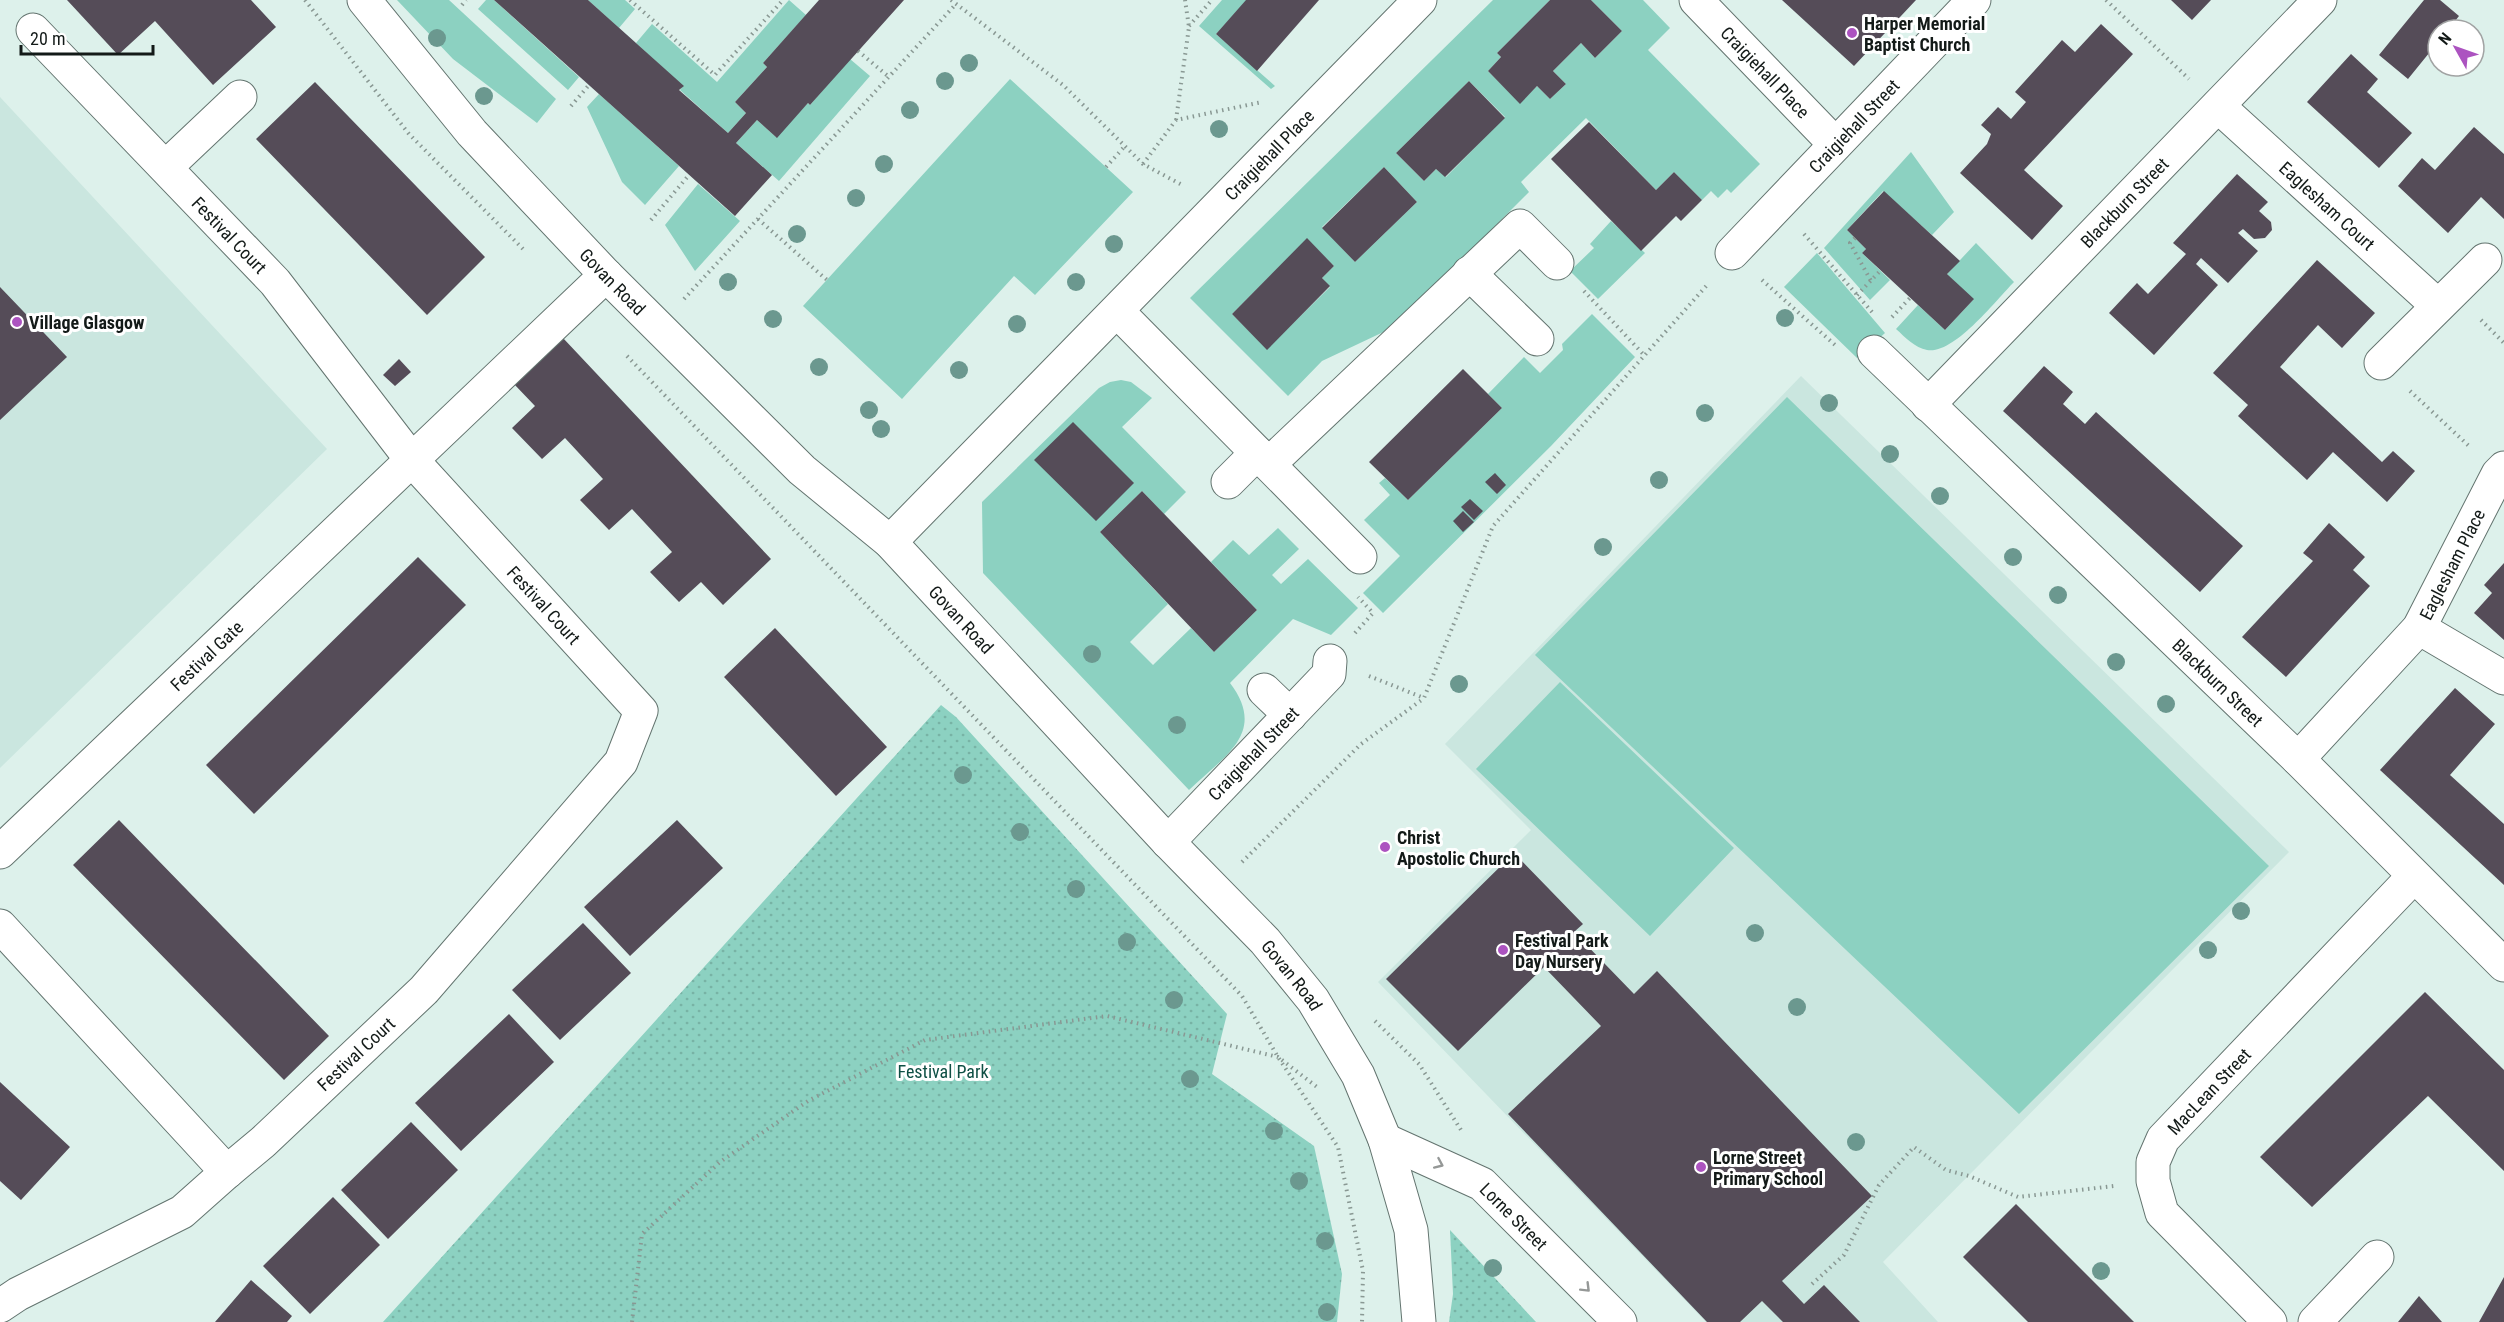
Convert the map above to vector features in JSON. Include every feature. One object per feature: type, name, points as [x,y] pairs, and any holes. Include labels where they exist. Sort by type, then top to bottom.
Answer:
[{"type":"street","name":"Govan Road","points":[[364,0],[472,133],[606,275],[802,470],[890,542],[1168,842],[1265,941],[1312,1000],[1358,1075],[1385,1140],[1411,1230],[1419,1322]]},
{"type":"street","name":"Craigiehall Place","points":[[890,542],[1420,0]]},
{"type":"street","name":"Craigiehall Place","points":[[1696,0],[1835,144]]},
{"type":"street","name":"Craigiehall Street","points":[[1732,253],[1974,0]]},
{"type":"street","name":"Blackburn Street","points":[[1928,405],[2320,0]]},
{"type":"street","name":"Festival Court","points":[[0,1306],[18,1294],[182,1212],[263,1142],[424,990],[621,762],[641,711],[411,459],[275,282],[33,30]]},
{"type":"street","points":[[166,167],[240,97]]},
{"type":"street","name":"Eaglesham Court","points":[[2218,106],[2438,306]]},
{"type":"street","points":[[1228,482],[1263,459],[1520,226],[1557,263]]},
{"type":"street","points":[[2381,363],[2485,260]]},
{"type":"street","points":[[1469,273],[1537,339]]},
{"type":"street","name":"Festival Gate","points":[[0,852],[606,275]]},
{"type":"street","points":[[1117,311],[1359,556]]},
{"type":"street","name":"Blackburn Street","points":[[1879,339],[1928,405],[2298,759],[2504,965]]},
{"type":"street","name":"Eaglesham Place","points":[[2298,759],[2420,628],[2501,471]]},
{"type":"street","name":"Eaglesham Place","points":[[2420,628],[2504,678]]},
{"type":"street","name":"Craigiehall Street","points":[[1168,842],[1329,674],[1330,661]]},
{"type":"street","points":[[1264,690],[1290,715]]},
{"type":"street","name":"MacLean Street","points":[[2270,1322],[2162,1213],[2153,1181],[2153,1162],[2163,1139],[2414,876]]},
{"type":"street","points":[[0,926],[227,1172]]},
{"type":"street","name":"Lorne Street","points":[[1385,1140],[1482,1184],[1620,1322]]},
{"type":"street","points":[[2315,1322],[2377,1257]]},
{"type":"path","points":[[305,0],[409,134],[534,261]]},
{"type":"path","points":[[462,5],[466,0]]},
{"type":"path","points":[[630,0],[715,75],[783,0]]},
{"type":"path","points":[[951,0],[1063,86],[1143,164],[1220,205]]},
{"type":"path","points":[[1143,164],[1176,120],[1188,27],[1185,0]]},
{"type":"path","points":[[1188,27],[1212,0]]},
{"type":"path","points":[[2106,0],[2218,106]]},
{"type":"path","points":[[658,327],[956,4]]},
{"type":"path","points":[[858,51],[889,77]]},
{"type":"path","points":[[571,106],[589,85]]},
{"type":"path","points":[[1176,120],[1267,101]]},
{"type":"path","points":[[1106,167],[1125,146]]},
{"type":"path","points":[[651,220],[689,175]]},
{"type":"path","points":[[1779,204],[1857,295],[1879,339]]},
{"type":"path","points":[[758,219],[827,280]]},
{"type":"path","points":[[1855,238],[1850,243],[1871,281]]},
{"type":"path","points":[[1214,889],[1361,744],[1424,698],[1493,526],[1645,356],[1732,253],[1854,362],[1863,361],[1910,297]]},
{"type":"path","points":[[1557,263],[1645,356]]},
{"type":"path","points":[[1857,295],[1881,270]]},
{"type":"path","points":[[626,355],[1242,996],[1278,1057],[1338,1147],[1363,1271],[1362,1322]]},
{"type":"path","points":[[2381,363],[2501,471]]},
{"type":"path","points":[[1359,556],[1354,592],[1374,613],[1330,661],[1424,698]]},
{"type":"path","points":[[632,1322],[642,1234],[720,1162],[808,1101],[926,1040],[1107,1016],[1278,1057],[1323,1091]]},
{"type":"path","points":[[1372,1018],[1419,1064],[1466,1137],[1482,1184]]},
{"type":"path","points":[[1812,1284],[1844,1255],[1879,1185],[1914,1148],[1946,1170],[1969,1176],[2018,1197],[2153,1181]]},
{"type":"shaded area","points":[[0,97],[327,449],[0,768]]},
{"type":"shaded area","points":[[1801,376],[2289,852],[1883,1262],[1938,1322],[1706,1322],[1378,982],[1531,830],[1445,744]]},
{"type":"green space","points":[[397,0],[449,0],[556,99],[537,123],[453,59]]},
{"type":"green space","points":[[486,0],[494,0],[579,77],[568,90],[478,9]]},
{"type":"green space","points":[[588,0],[625,0],[635,9],[619,28]]},
{"type":"green space","points":[[789,0],[806,15],[763,63],[767,67],[735,102],[746,113],[728,133],[680,90],[683,86],[636,43],[652,24],[717,82]]},
{"type":"green space","points":[[1222,0],[1247,0],[1216,34],[1275,86],[1271,89],[1199,26]]},
{"type":"green space","points":[[1493,0],[1550,0],[1497,53],[1501,57],[1488,71],[1520,103],[1537,86],[1550,99],[1566,84],[1553,71],[1581,43],[1595,58],[1622,31],[1591,0],[1643,0],[1670,28],[1648,50],[1760,164],[1731,193],[1727,189],[1718,198],[1711,191],[1702,200],[1674,172],[1656,190],[1586,118],[1521,182],[1529,192],[1394,327],[1322,361],[1288,396],[1190,298]],"holes":[[[1469,81],[1505,117],[1446,177],[1436,169],[1424,181],[1396,153]],[[1384,167],[1417,202],[1355,262],[1322,227]],[[1307,239],[1334,266],[1322,278],[1330,287],[1267,349],[1232,314]]]},
{"type":"green space","points":[[850,59],[870,76],[779,181],[736,143],[757,120],[776,137],[808,103],[810,105]]},
{"type":"green space","points":[[1010,79],[1133,192],[1035,295],[1014,276],[902,399],[803,306]]},
{"type":"green space","points":[[599,94],[679,166],[645,205],[622,182],[587,107]]},
{"type":"green space","points":[[1911,152],[1954,212],[1932,235],[1883,191],[1847,230],[1866,249],[1862,253],[1890,280],[1870,300],[1824,248]]},
{"type":"green space","points":[[698,184],[740,221],[695,271],[665,225]]},
{"type":"green space","points":[[1611,221],[1645,253],[1598,299],[1570,271],[1594,248],[1590,244]]},
{"type":"green space","points":[[1976,243],[2014,282],[1974,325],[1949,344],[1938,349],[1927,350],[1918,347],[1896,329],[1918,305],[1945,330],[1973,300],[1947,274]]},
{"type":"green space","points":[[1817,253],[1885,333],[1857,358],[1784,287]]},
{"type":"green space","points":[[1592,314],[1635,357],[1551,446],[1383,613],[1363,593],[1400,556],[1364,520],[1390,495],[1379,483],[1385,478],[1408,500],[1502,408],[1488,394],[1524,357],[1540,373],[1563,350],[1562,344]]},
{"type":"green space","points":[[1121,380],[1131,382],[1152,398],[1122,427],[1186,492],[1164,514],[1142,491],[1100,532],[1168,604],[1130,642],[1153,665],[1191,628],[1214,652],[1257,610],[1211,562],[1233,540],[1249,555],[1278,528],[1299,549],[1272,575],[1281,584],[1308,559],[1358,608],[1331,635],[1293,619],[1230,683],[1241,701],[1245,716],[1243,730],[1227,754],[1189,790],[983,573],[982,502],[1099,388],[1110,382]]},
{"type":"green space","points":[[1787,397],[2269,866],[2019,1114],[1535,655]]},
{"type":"green space","points":[[1560,682],[1734,848],[1650,936],[1476,769]]},
{"type":"green space","name":"Festival Park","points":[[941,705],[956,717],[1227,1014],[1212,1074],[1314,1146],[1342,1274],[1337,1322],[383,1322]]},
{"type":"green space","points":[[1450,1230],[1536,1322],[1449,1322],[1453,1294]]},
{"type":"building","points":[[67,0],[251,0],[276,27],[213,85],[155,21],[118,55]]},
{"type":"building","points":[[494,0],[588,0],[684,86],[679,90],[728,133],[746,113],[735,102],[767,67],[763,63],[819,0],[904,0],[810,105],[808,103],[777,138],[757,120],[736,143],[772,175],[735,216]]},
{"type":"building","points":[[1246,0],[1319,0],[1257,71],[1216,34]]},
{"type":"building","points":[[1550,0],[1591,0],[1622,31],[1595,58],[1581,43],[1553,71],[1566,84],[1550,99],[1537,86],[1520,104],[1488,71],[1501,57],[1497,53]]},
{"type":"building","name":"Harper Memorial Baptist Church","points":[[1782,0],[1916,0],[1854,66]]},
{"type":"building","points":[[2171,0],[2211,0],[2192,20]]},
{"type":"building","points":[[2424,0],[2440,0],[2459,16],[2457,18],[2426,18],[2426,57],[2408,79],[2379,55]]},
{"type":"building","points":[[2101,24],[2133,54],[2024,170],[2063,206],[2032,240],[1960,173],[1987,144],[1991,134],[1981,125],[1998,107],[2011,119],[2026,102],[2015,92],[2062,40],[2075,52]]},
{"type":"building","points":[[2351,54],[2378,79],[2367,92],[2412,133],[2379,168],[2307,102]]},
{"type":"building","points":[[1469,81],[1505,118],[1445,177],[1436,169],[1424,181],[1396,153]]},
{"type":"building","points":[[315,82],[485,257],[427,315],[256,139]]},
{"type":"building","points":[[1589,122],[1656,190],[1674,172],[1702,200],[1681,221],[1676,216],[1641,251],[1551,159]]},
{"type":"building","points":[[2474,127],[2504,154],[2504,219],[2481,197],[2448,233],[2398,186],[2422,158],[2435,170]]},
{"type":"building","points":[[1384,167],[1417,202],[1355,262],[1322,228]]},
{"type":"building","points":[[2237,174],[2268,202],[2259,211],[2271,222],[2272,230],[2265,238],[2254,239],[2243,229],[2238,233],[2258,251],[2228,283],[2201,258],[2196,264],[2218,285],[2154,355],[2109,313],[2137,283],[2148,294],[2186,254],[2173,243]]},
{"type":"building","points":[[1884,191],[1960,261],[1947,274],[1974,299],[1945,330],[1862,253],[1866,249],[1847,230]]},
{"type":"building","points":[[1307,238],[1334,266],[1322,278],[1330,286],[1267,350],[1232,314]]},
{"type":"building","points":[[2317,260],[2375,313],[2342,348],[2318,325],[2280,367],[2382,462],[2393,451],[2415,471],[2387,502],[2333,452],[2307,480],[2238,416],[2248,405],[2213,373]]},
{"type":"building","name":"Village Glasgow","points":[[0,287],[67,357],[0,420]]},
{"type":"building","points":[[563,338],[771,559],[723,605],[701,582],[679,602],[650,572],[672,552],[632,509],[609,530],[580,500],[603,479],[565,438],[542,459],[512,428],[535,406],[514,384]]},
{"type":"building","points":[[399,359],[411,372],[395,386],[383,375]]},
{"type":"building","points":[[2044,366],[2073,392],[2063,404],[2085,424],[2096,412],[2243,546],[2200,592],[2003,411]]},
{"type":"building","points":[[1463,369],[1502,408],[1408,500],[1369,462]]},
{"type":"building","points":[[1073,422],[1134,483],[1096,521],[1034,460]]},
{"type":"building","points":[[1495,473],[1506,485],[1497,494],[1485,482]]},
{"type":"building","points":[[1142,491],[1257,610],[1214,652],[1100,532]]},
{"type":"building","points":[[1470,499],[1483,511],[1474,520],[1461,507]]},
{"type":"building","points":[[1463,511],[1474,522],[1463,532],[1453,521]]},
{"type":"building","points":[[2329,523],[2365,557],[2353,570],[2370,586],[2286,677],[2242,637],[2313,561],[2303,553]]},
{"type":"building","points":[[418,557],[466,605],[254,814],[206,765]]},
{"type":"building","points":[[2504,563],[2504,640],[2474,613],[2492,593],[2484,585]]},
{"type":"building","points":[[775,628],[887,747],[836,796],[724,677]]},
{"type":"building","points":[[2455,688],[2495,724],[2450,775],[2504,824],[2504,885],[2380,770]]},
{"type":"building","points":[[119,820],[329,1036],[284,1080],[73,865]]},
{"type":"building","points":[[677,820],[723,868],[630,956],[584,907]]},
{"type":"building","name":"Lorne Street Primary School","points":[[1514,853],[1583,924],[1574,932],[1634,994],[1657,971],[1872,1196],[1782,1281],[1804,1304],[1824,1285],[1860,1322],[1783,1322],[1762,1301],[1740,1322],[1707,1322],[1508,1114],[1601,1026],[1544,967],[1458,1051],[1386,979]]},
{"type":"building","points":[[583,923],[631,973],[560,1040],[512,990]]},
{"type":"building","points":[[2425,992],[2504,1070],[2504,1171],[2428,1096],[2312,1207],[2260,1157]]},
{"type":"building","points":[[509,1014],[554,1062],[461,1151],[415,1103]]},
{"type":"building","points":[[0,1082],[70,1147],[21,1200],[0,1181]]},
{"type":"building","points":[[411,1122],[458,1170],[388,1239],[341,1190]]},
{"type":"building","points":[[333,1197],[380,1245],[310,1314],[263,1266]]},
{"type":"building","points":[[2016,1204],[2134,1322],[2028,1322],[1963,1257]]},
{"type":"building","points":[[2504,1277],[2504,1322],[2479,1322]]},
{"type":"building","points":[[251,1280],[292,1316],[287,1322],[215,1322]]},
{"type":"building","points":[[2419,1296],[2442,1322],[2398,1322]]},
{"type":"place","name":"Harper Memorial Baptist Church","points":[[1852,33]]},
{"type":"place","name":"Village Glasgow","points":[[17,322]]},
{"type":"place","name":"Christ Apostolic Church","points":[[1385,847]]},
{"type":"place","name":"Festival Park Day Nursery","points":[[1503,950]]},
{"type":"place","name":"Lorne Street Primary School","points":[[1701,1167]]}]
